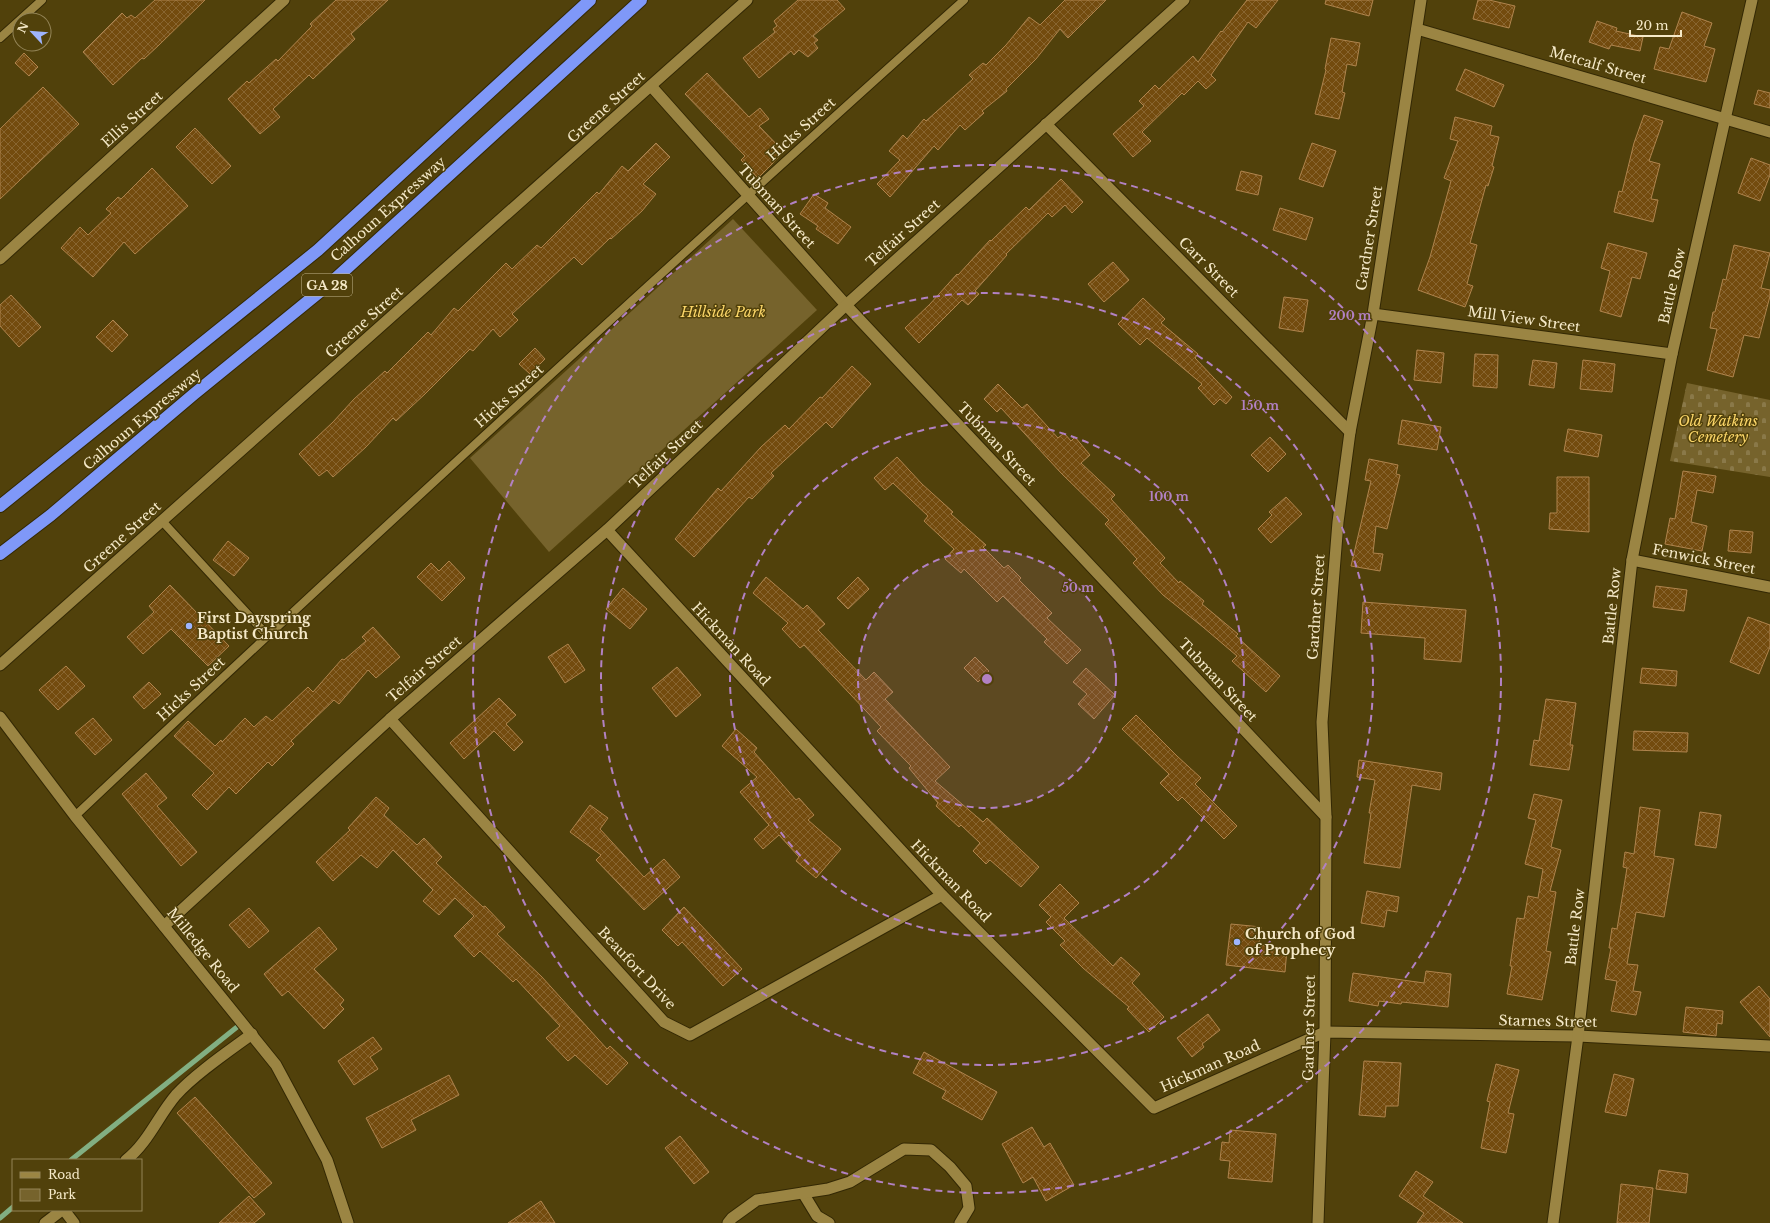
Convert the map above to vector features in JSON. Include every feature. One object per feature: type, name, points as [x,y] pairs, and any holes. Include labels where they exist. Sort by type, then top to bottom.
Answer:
[{"type":"highway","name":"Calhoun Expressway","points":[[0,506],[318,250],[590,0]]},
{"type":"highway","name":"Calhoun Expressway","points":[[0,554],[51,515],[194,394],[334,280],[641,0]]},
{"type":"street","name":"Ellis Street","points":[[0,259],[284,0]]},
{"type":"street","name":"Greene Street","points":[[0,666],[747,0]]},
{"type":"street","name":"Telfair Street","points":[[164,926],[390,719],[607,530],[846,305],[1184,0]]},
{"type":"street","name":"Gardner Street","points":[[1318,1223],[1326,1032],[1326,817],[1322,722],[1338,522],[1350,432],[1373,314],[1417,29],[1420,0]]},
{"type":"street","name":"Battle Row","points":[[1553,1223],[1578,1036],[1632,560],[1672,354],[1752,0]]},
{"type":"street","name":"Metcalf Street","points":[[1417,29],[1725,117],[1770,132]]},
{"type":"street","name":"Tubman Street","points":[[651,86],[747,196],[846,305],[1326,817]]},
{"type":"street","name":"Carr Street","points":[[1046,124],[1350,432]]},
{"type":"street","name":"Mill View Street","points":[[1373,314],[1672,354]]},
{"type":"street","name":"Hickman Road","points":[[607,530],[942,895],[1154,1108],[1326,1032]]},
{"type":"street","name":"Fenwick Street","points":[[1632,560],[1770,587]]},
{"type":"street","name":"Milledge Road","points":[[0,717],[75,816],[276,1065],[327,1160],[348,1223]]},
{"type":"street","name":"Beaufort Drive","points":[[390,719],[664,1022],[690,1035],[942,895]]},
{"type":"street","name":"Starnes Street","points":[[1326,1032],[1578,1036],[1770,1046]]},
{"type":"street","points":[[127,1159],[139,1150],[177,1094],[213,1063],[252,1034]]},
{"type":"street","points":[[728,1223],[732,1218],[757,1200],[828,1189],[850,1182],[904,1149],[931,1150],[950,1167],[966,1186],[969,1208],[960,1223]]},
{"type":"street","points":[[803,1193],[817,1216],[829,1223]]},
{"type":"street","points":[[45,1223],[62,1211]]},
{"type":"street","points":[[64,1211],[74,1223]]},
{"type":"lane","points":[[0,38],[42,0]]},
{"type":"lane","name":"Hicks Street","points":[[75,816],[267,635],[747,196],[964,0]]},
{"type":"lane","points":[[162,521],[267,635]]},
{"type":"green space","name":"Hillside Park","points":[[733,219],[817,310],[549,552],[470,458]]},
{"type":"green space","name":"Old Watkins Cemetery","points":[[1687,383],[1770,400],[1770,477],[1670,461]]},
{"type":"building","points":[[155,0],[205,0],[144,59],[142,58],[113,85],[83,52],[122,13],[127,18],[131,15],[135,18]]},
{"type":"building","points":[[336,0],[388,0],[351,34],[355,39],[313,79],[309,75],[273,109],[280,117],[260,134],[228,99],[247,81],[249,83],[276,59],[278,61],[312,26],[310,24]]},
{"type":"building","points":[[798,0],[837,0],[845,9],[813,36],[818,40],[814,43],[818,48],[808,57],[799,50],[794,55],[791,51],[759,78],[743,58],[775,32],[773,29],[777,26],[774,21]]},
{"type":"building","points":[[1065,0],[1106,0],[1068,38],[1060,29],[1036,59],[1006,89],[1007,91],[982,111],[984,113],[965,130],[960,125],[938,150],[934,146],[890,197],[877,184],[900,160],[889,151],[903,135],[907,139],[924,119],[926,121],[973,79],[969,75],[983,63],[986,65],[1006,45],[1029,17],[1040,25]]},
{"type":"building","points":[[1247,0],[1278,0],[1256,28],[1248,22],[1211,75],[1216,80],[1206,89],[1198,81],[1184,95],[1182,93],[1142,132],[1151,141],[1133,157],[1113,134],[1144,106],[1139,101],[1155,85],[1159,89],[1193,56],[1198,62]]},
{"type":"building","points":[[1326,0],[1373,0],[1369,16],[1325,4]]},
{"type":"building","points":[[1478,0],[1489,0],[1515,6],[1509,28],[1473,19]]},
{"type":"building","points":[[1682,12],[1712,23],[1704,46],[1715,49],[1706,82],[1654,69],[1660,47],[1669,49]]},
{"type":"building","points":[[1597,21],[1617,28],[1616,31],[1643,37],[1640,51],[1611,45],[1609,49],[1589,42]]},
{"type":"building","points":[[1331,38],[1360,43],[1356,66],[1347,64],[1342,92],[1345,93],[1339,119],[1315,114],[1326,70]]},
{"type":"building","points":[[24,53],[38,67],[29,76],[15,63]]},
{"type":"building","points":[[1465,69],[1504,85],[1494,107],[1456,90]]},
{"type":"building","points":[[707,73],[749,117],[760,108],[769,119],[759,126],[784,152],[758,178],[741,160],[745,156],[685,94]]},
{"type":"building","points":[[43,87],[79,124],[0,199],[0,129]]},
{"type":"building","points":[[1758,90],[1770,93],[1770,108],[1754,104]]},
{"type":"building","points":[[1644,115],[1663,121],[1649,161],[1660,164],[1651,199],[1658,200],[1653,222],[1614,212],[1619,191],[1622,192],[1634,143]]},
{"type":"building","points":[[1455,117],[1492,126],[1490,135],[1499,137],[1492,166],[1494,167],[1488,186],[1486,185],[1470,243],[1477,245],[1467,284],[1473,286],[1465,307],[1418,290],[1430,257],[1451,181],[1444,178],[1458,141],[1450,139]]},
{"type":"building","points":[[195,128],[231,166],[212,184],[176,147]]},
{"type":"building","points":[[656,143],[670,157],[643,184],[656,194],[642,211],[611,239],[610,238],[582,265],[574,257],[512,314],[518,320],[500,337],[493,329],[473,351],[470,349],[396,421],[393,418],[366,447],[333,477],[327,470],[319,476],[299,454],[333,422],[354,399],[385,371],[387,373],[428,332],[431,335],[454,308],[458,311],[506,263],[512,269],[537,245],[541,248],[597,192],[599,194],[622,166],[628,171]]},
{"type":"building","points":[[1312,143],[1336,151],[1323,187],[1299,179]]},
{"type":"building","points":[[1751,158],[1770,165],[1770,175],[1760,201],[1738,193]]},
{"type":"building","points":[[152,168],[188,206],[135,254],[124,242],[93,277],[61,248],[80,227],[88,235],[111,213],[106,209],[118,197],[121,199]]},
{"type":"building","points":[[1241,171],[1262,176],[1258,195],[1236,190]]},
{"type":"building","points":[[1061,179],[1083,202],[1072,213],[1065,205],[1052,217],[1048,213],[1006,254],[1007,255],[975,291],[979,294],[968,305],[962,300],[919,343],[905,328],[930,304],[990,240],[991,241],[1026,207],[1029,210]]},
{"type":"building","points":[[814,194],[828,203],[825,208],[851,227],[838,244],[816,229],[818,226],[800,214]]},
{"type":"building","points":[[1280,208],[1313,218],[1306,240],[1273,230]]},
{"type":"building","points":[[1608,243],[1647,253],[1640,279],[1632,277],[1621,317],[1600,311],[1610,271],[1601,268]]},
{"type":"building","points":[[1734,245],[1770,253],[1761,288],[1770,290],[1770,296],[1759,338],[1744,335],[1733,377],[1707,370],[1717,329],[1710,328],[1713,312],[1715,312],[1723,279],[1726,280]]},
{"type":"building","points":[[1113,262],[1129,280],[1104,302],[1088,284]]},
{"type":"building","points":[[11,295],[41,327],[19,347],[0,326],[0,305]]},
{"type":"building","points":[[1284,297],[1308,300],[1303,332],[1279,328]]},
{"type":"building","points":[[1143,298],[1165,319],[1161,323],[1198,354],[1195,358],[1232,397],[1226,404],[1220,399],[1214,405],[1198,388],[1202,384],[1147,338],[1140,345],[1118,324]]},
{"type":"building","points":[[113,320],[128,335],[112,352],[96,337]]},
{"type":"building","points":[[535,348],[545,359],[530,374],[519,364]]},
{"type":"building","points":[[1417,350],[1444,353],[1441,383],[1414,380]]},
{"type":"building","points":[[1475,354],[1498,355],[1497,388],[1473,386]]},
{"type":"building","points":[[1533,360],[1557,363],[1554,388],[1529,385]]},
{"type":"building","points":[[1583,360],[1615,364],[1612,392],[1580,389]]},
{"type":"building","points":[[852,366],[871,384],[832,428],[826,422],[771,473],[774,476],[752,499],[749,497],[694,557],[675,539],[718,488],[721,491],[761,447],[785,425],[789,429],[820,397],[822,398]]},
{"type":"building","points":[[998,384],[1022,408],[1027,404],[1058,438],[1064,433],[1071,441],[1075,437],[1090,455],[1081,463],[1115,495],[1111,499],[1165,558],[1160,563],[1179,583],[1180,581],[1204,601],[1202,604],[1238,634],[1236,636],[1280,676],[1266,692],[1232,661],[1237,656],[1163,595],[1133,563],[1137,559],[1105,524],[1109,520],[1061,473],[1001,408],[997,412],[984,399]]},
{"type":"building","points":[[1402,420],[1441,427],[1437,450],[1398,444]]},
{"type":"building","points":[[1568,429],[1602,435],[1598,457],[1564,451]]},
{"type":"building","points":[[1270,437],[1286,454],[1268,472],[1251,455]]},
{"type":"building","points":[[897,457],[922,484],[953,512],[951,514],[986,545],[983,547],[1004,568],[1008,565],[1021,578],[1019,580],[1052,613],[1047,618],[1081,650],[1067,664],[1044,642],[1047,639],[1003,596],[997,602],[964,569],[961,573],[945,559],[954,549],[924,521],[928,516],[893,483],[885,490],[874,478]]},
{"type":"building","points":[[1369,459],[1398,465],[1396,474],[1400,475],[1387,529],[1376,526],[1373,553],[1383,554],[1380,571],[1351,566],[1371,481],[1365,480]]},
{"type":"building","points":[[1683,471],[1716,476],[1713,493],[1697,490],[1691,522],[1707,526],[1702,551],[1665,544],[1670,518],[1675,519]]},
{"type":"building","points":[[1557,477],[1589,477],[1589,532],[1549,529],[1550,513],[1557,513]]},
{"type":"building","points":[[1286,497],[1302,514],[1271,543],[1258,529],[1272,515],[1269,512]]},
{"type":"building","points":[[1730,530],[1753,532],[1751,553],[1728,551]]},
{"type":"building","points":[[228,541],[249,558],[234,576],[213,560]]},
{"type":"building","points":[[449,561],[465,578],[442,601],[417,577],[431,563],[439,571]]},
{"type":"building","points":[[766,577],[803,609],[807,605],[825,624],[818,630],[866,680],[874,672],[893,692],[885,699],[950,767],[935,781],[983,822],[987,818],[1039,867],[1021,887],[990,860],[986,864],[973,851],[980,843],[961,825],[959,827],[936,806],[938,803],[909,768],[911,766],[877,731],[881,727],[804,645],[800,648],[782,629],[788,623],[753,593]]},
{"type":"building","points":[[858,577],[869,589],[848,609],[837,598]]},
{"type":"building","name":"First Dayspring Baptist Church","points":[[170,585],[229,646],[208,666],[171,629],[143,654],[127,637],[154,612],[149,606]]},
{"type":"building","points":[[1656,586],[1687,590],[1684,611],[1653,607]]},
{"type":"building","points":[[623,588],[647,609],[630,629],[606,609]]},
{"type":"building","points":[[1363,602],[1466,610],[1461,662],[1424,659],[1425,638],[1361,633]]},
{"type":"building","points":[[1748,617],[1770,625],[1770,647],[1759,674],[1730,662]]},
{"type":"building","points":[[373,627],[400,657],[376,678],[368,670],[339,704],[334,700],[291,741],[294,744],[272,766],[268,762],[236,794],[229,787],[207,810],[192,795],[214,773],[174,736],[188,721],[215,746],[221,740],[222,742],[245,718],[254,727],[266,716],[272,721],[308,687],[313,692],[342,659],[344,660],[366,641],[362,637]]},
{"type":"building","points":[[568,644],[585,670],[565,683],[548,657]]},
{"type":"building","points":[[975,657],[989,671],[978,682],[964,668]]},
{"type":"building","points":[[66,666],[85,686],[58,710],[39,690]]},
{"type":"building","points":[[677,667],[701,695],[676,717],[652,688]]},
{"type":"building","points":[[1086,668],[1115,695],[1094,719],[1078,704],[1087,694],[1073,682]]},
{"type":"building","points":[[1642,668],[1677,671],[1676,686],[1640,683]]},
{"type":"building","points":[[149,682],[161,694],[144,709],[133,697]]},
{"type":"building","points":[[499,698],[516,715],[506,724],[523,742],[514,751],[494,731],[464,759],[450,743]]},
{"type":"building","points":[[1546,699],[1576,703],[1570,745],[1573,745],[1569,770],[1530,765],[1534,740],[1539,741]]},
{"type":"building","points":[[1136,715],[1201,778],[1195,784],[1237,826],[1224,839],[1182,797],[1178,801],[1160,783],[1169,774],[1122,729]]},
{"type":"building","points":[[93,718],[112,740],[95,755],[75,733]]},
{"type":"building","points":[[736,729],[757,748],[754,752],[796,800],[799,798],[814,815],[808,820],[841,849],[816,878],[796,861],[799,857],[779,835],[763,849],[754,839],[769,825],[740,792],[757,777],[722,746]]},
{"type":"building","points":[[1634,731],[1688,733],[1687,752],[1633,750]]},
{"type":"building","points":[[1359,760],[1442,773],[1440,790],[1412,785],[1400,868],[1364,863],[1371,813],[1369,813],[1375,780],[1357,777]]},
{"type":"building","points":[[146,773],[167,798],[157,806],[197,852],[181,866],[122,794]]},
{"type":"building","points":[[1534,794],[1562,800],[1551,847],[1561,850],[1550,891],[1556,892],[1546,951],[1551,952],[1542,1000],[1507,994],[1512,966],[1510,966],[1517,918],[1524,919],[1528,896],[1538,898],[1543,869],[1525,864],[1536,820],[1528,818]]},
{"type":"building","points":[[376,797],[389,808],[384,815],[417,845],[424,838],[442,857],[436,863],[483,907],[485,906],[505,927],[497,934],[542,977],[607,1049],[610,1046],[628,1063],[607,1085],[575,1055],[568,1061],[546,1038],[560,1026],[516,979],[513,982],[480,951],[474,957],[454,936],[474,916],[455,898],[439,915],[423,901],[433,890],[393,850],[377,868],[361,855],[333,881],[316,862],[350,830],[348,828]]},
{"type":"building","points":[[590,805],[608,818],[600,829],[644,877],[664,859],[680,877],[644,910],[596,860],[601,855],[570,832]]},
{"type":"building","points":[[1640,807],[1660,810],[1654,856],[1674,859],[1664,917],[1636,912],[1627,964],[1638,965],[1633,991],[1641,992],[1636,1015],[1611,1011],[1617,981],[1605,979],[1611,948],[1609,948],[1612,928],[1617,929],[1627,868],[1623,867],[1625,852],[1634,854]]},
{"type":"building","points":[[1700,812],[1721,815],[1716,848],[1695,845]]},
{"type":"building","points":[[1060,884],[1079,903],[1064,918],[1113,966],[1121,957],[1140,974],[1132,983],[1164,1017],[1149,1032],[1127,1009],[1129,1007],[1083,968],[1060,945],[1065,941],[1046,922],[1051,917],[1039,905]]},
{"type":"building","points":[[1367,891],[1399,897],[1397,912],[1387,910],[1384,927],[1361,923]]},
{"type":"building","points":[[684,907],[742,969],[723,986],[682,942],[678,946],[662,930]]},
{"type":"building","points":[[249,908],[269,931],[249,948],[229,925]]},
{"type":"building","points":[[1231,924],[1261,927],[1259,945],[1287,949],[1285,972],[1226,965]]},
{"type":"building","points":[[319,927],[337,949],[314,969],[344,1000],[340,1005],[344,1009],[324,1029],[288,991],[282,996],[264,974]]},
{"type":"building","points":[[1426,971],[1451,974],[1448,1007],[1379,1001],[1378,1006],[1349,1001],[1353,973],[1424,983]]},
{"type":"building","points":[[1759,986],[1770,999],[1770,1037],[1740,1002]]},
{"type":"building","points":[[1686,1007],[1723,1011],[1722,1024],[1717,1023],[1716,1036],[1683,1032]]},
{"type":"building","points":[[1208,1014],[1220,1030],[1202,1044],[1204,1047],[1192,1057],[1177,1038]]},
{"type":"building","points":[[373,1037],[382,1049],[370,1057],[378,1069],[354,1085],[338,1061]]},
{"type":"building","points":[[924,1052],[997,1092],[982,1120],[942,1098],[946,1091],[913,1073]]},
{"type":"building","points":[[1364,1061],[1401,1063],[1398,1106],[1386,1106],[1385,1117],[1359,1115]]},
{"type":"building","points":[[1496,1064],[1519,1070],[1508,1113],[1514,1114],[1506,1153],[1481,1148],[1490,1102],[1487,1101]]},
{"type":"building","points":[[1614,1074],[1634,1079],[1626,1116],[1605,1112]]},
{"type":"building","points":[[449,1075],[459,1095],[411,1120],[416,1130],[382,1148],[366,1118]]},
{"type":"building","points":[[195,1097],[272,1183],[254,1198],[177,1113]]},
{"type":"building","points":[[1032,1127],[1044,1147],[1050,1143],[1074,1185],[1046,1201],[1033,1177],[1023,1183],[1002,1144]]},
{"type":"building","points":[[1230,1130],[1276,1134],[1272,1182],[1228,1178],[1230,1161],[1220,1160],[1222,1142],[1229,1143]]},
{"type":"building","points":[[680,1136],[709,1172],[694,1184],[665,1148]]},
{"type":"building","points":[[1659,1170],[1688,1174],[1686,1193],[1656,1189]]},
{"type":"building","points":[[1416,1171],[1433,1182],[1423,1196],[1463,1223],[1417,1223],[1424,1213],[1399,1196]]},
{"type":"building","points":[[1621,1184],[1653,1188],[1649,1223],[1617,1223]]},
{"type":"building","points":[[249,1196],[265,1214],[254,1223],[219,1223]]},
{"type":"building","points":[[541,1201],[555,1223],[508,1223]]},
{"type":"waterway","points":[[72,1159],[242,1023]]},
{"type":"waterway","points":[[0,1218],[12,1208]]},
{"type":"place","name":"First Dayspring Baptist Church","points":[[189,626]]},
{"type":"place","name":"Church of God of Prophecy","points":[[1237,942]]}]
